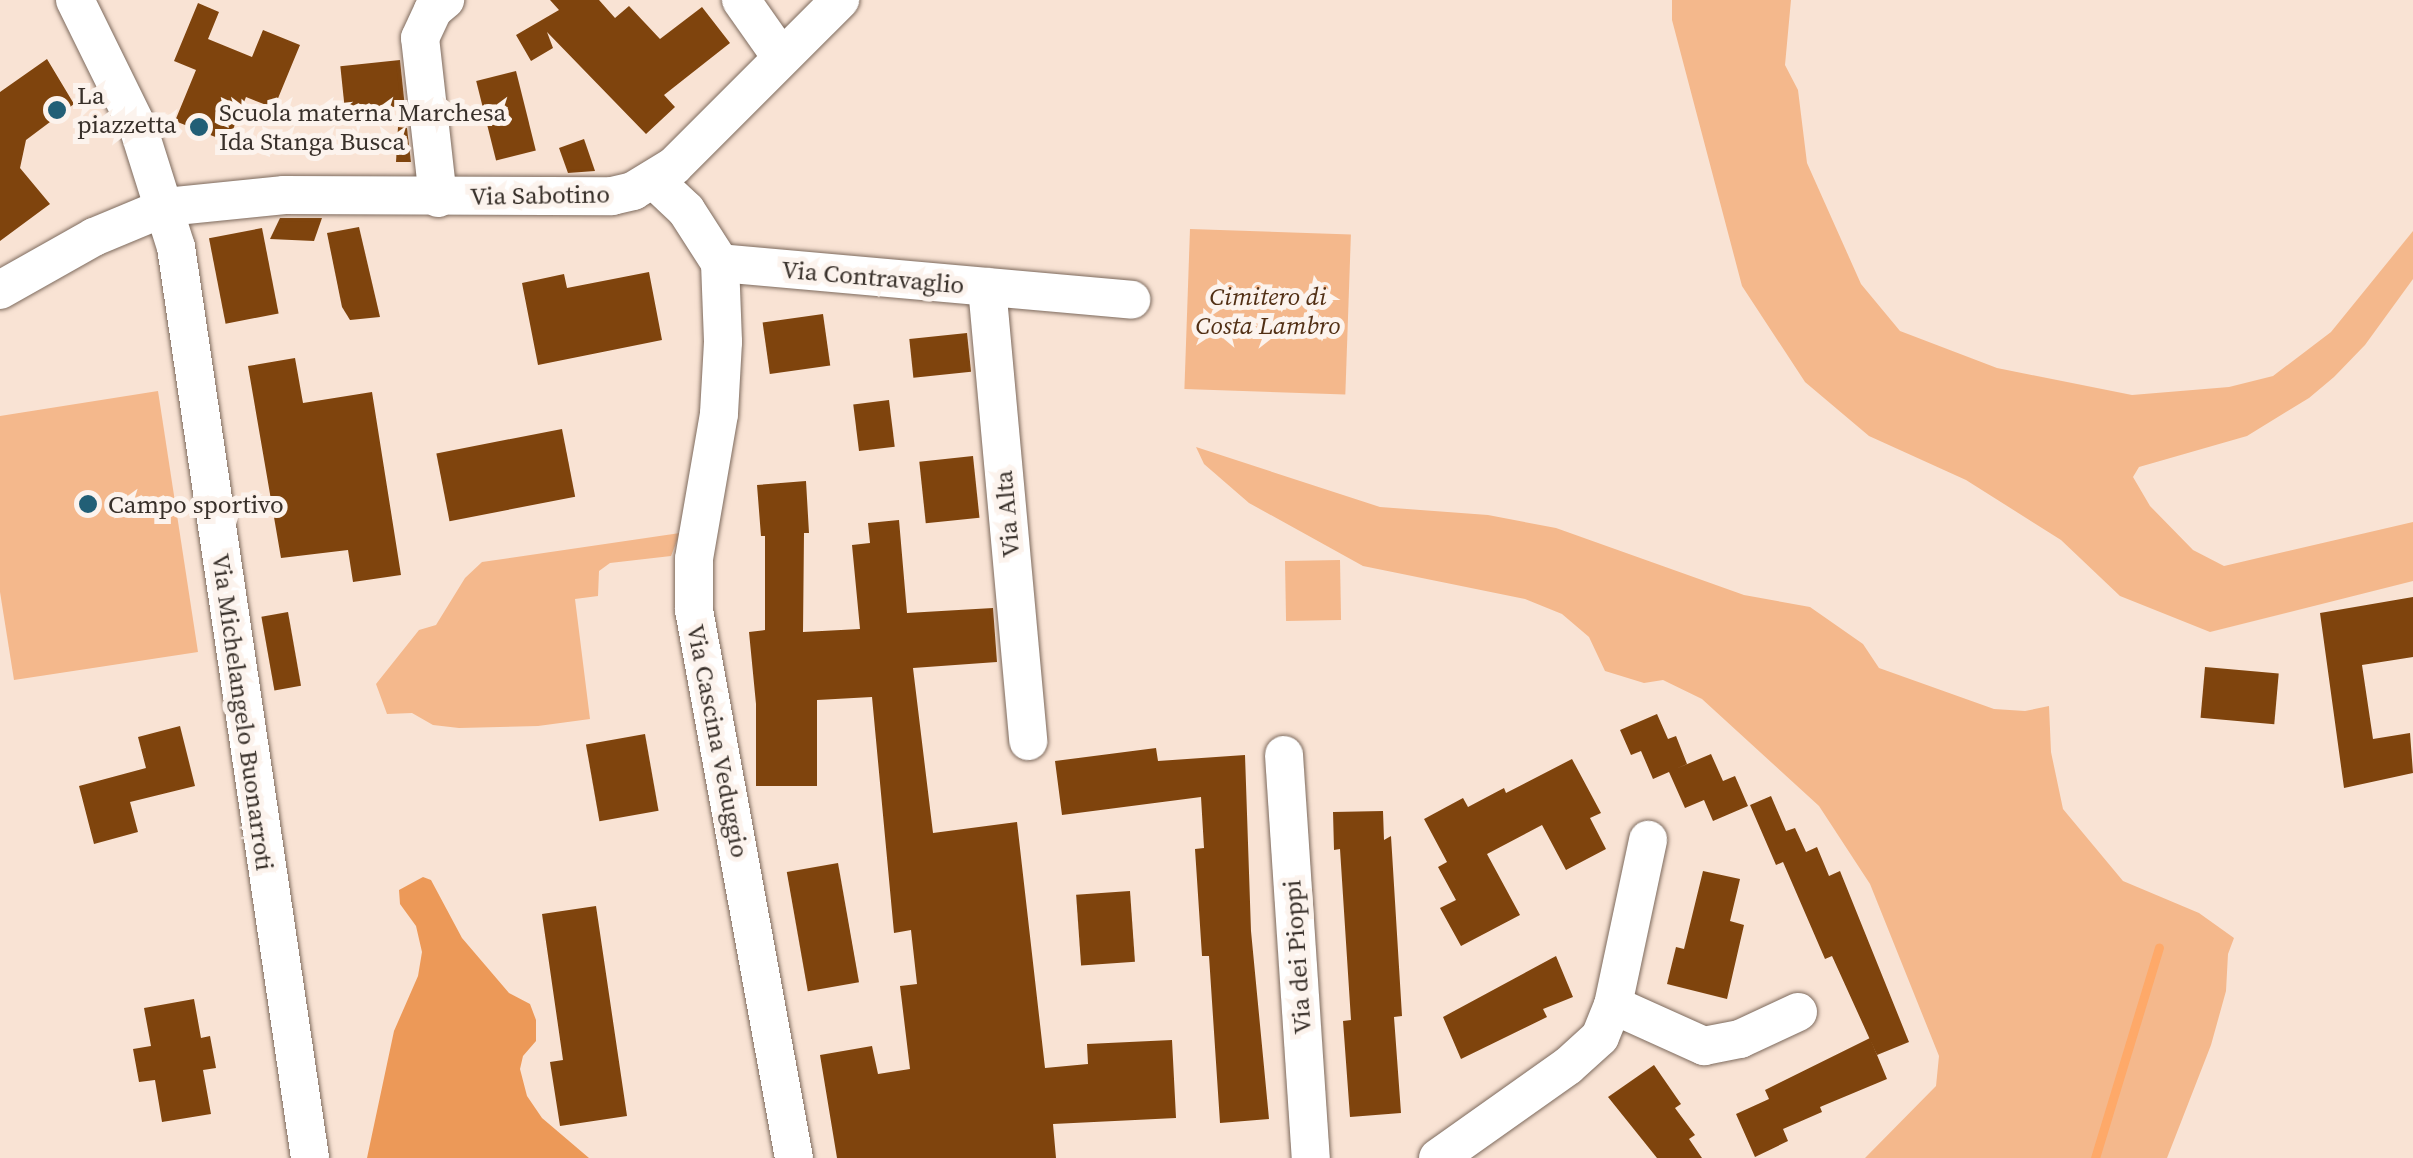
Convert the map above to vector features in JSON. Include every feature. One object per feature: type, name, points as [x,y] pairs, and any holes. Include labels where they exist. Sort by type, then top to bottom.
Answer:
[{"type":"street","name":"Via Michelangelo Buonarroti","points":[[75,0],[139,130],[176,247],[310,1158]]},
{"type":"street","points":[[438,198],[420,38],[434,10],[446,0]]},
{"type":"street","points":[[740,0],[781,58]]},
{"type":"street","name":"Via Sabotino","points":[[0,290],[94,237],[166,208],[284,195],[612,196],[654,180],[674,166],[840,0]]},
{"type":"street","points":[[654,180],[686,210],[720,263]]},
{"type":"street","name":"Via Contravaglio","points":[[720,263],[1132,300]]},
{"type":"street","name":"Via Cascina Veduggio","points":[[720,263],[723,342],[719,414],[694,559],[694,610],[794,1158]]},
{"type":"street","name":"Via Alta","points":[[987,287],[1028,741]]},
{"type":"street","name":"Via dei Pioppi","points":[[1284,755],[1311,1158]]},
{"type":"street","points":[[1438,1158],[1600,1037],[1613,1005],[1648,840]]},
{"type":"street","points":[[1613,1005],[1704,1046],[1740,1038],[1798,1012]]},
{"type":"green space","points":[[1672,0],[1791,0],[1785,65],[1798,90],[1807,163],[1861,284],[1900,331],[1997,368],[2132,395],[2229,387],[2273,376],[2331,332],[2413,231],[2413,279],[2365,345],[2334,377],[2309,398],[2247,436],[2139,467],[2133,477],[2150,506],[2193,550],[2224,566],[2413,522],[2413,581],[2210,632],[2120,596],[2061,540],[1966,480],[1869,436],[1805,382],[1742,286],[1672,20]]},
{"type":"green space","name":"Cimitero di Costa Lambro","points":[[1190,229],[1351,235],[1345,395],[1184,389]]},
{"type":"green space","name":"Campo sportivo","points":[[158,391],[198,652],[14,680],[0,592],[0,416]]},
{"type":"green space","points":[[1196,447],[1380,507],[1488,515],[1556,528],[1744,595],[1810,607],[1863,644],[1879,668],[1994,709],[2025,711],[2049,706],[2051,752],[2063,809],[2123,881],[2199,913],[2234,938],[2228,954],[2226,991],[2211,1045],[2167,1158],[1865,1158],[1936,1086],[1939,1056],[1870,884],[1819,806],[1702,699],[1663,680],[1644,683],[1605,671],[1589,637],[1562,614],[1525,599],[1363,566],[1249,503],[1204,464]]},
{"type":"green space","points":[[680,533],[671,556],[610,563],[599,571],[598,596],[575,599],[590,719],[538,726],[459,728],[433,725],[412,713],[387,714],[376,684],[419,630],[436,625],[465,578],[482,562]]},
{"type":"green space","points":[[1340,560],[1341,620],[1286,621],[1285,561]]},
{"type":"shaded area","points":[[423,877],[431,880],[462,938],[509,993],[530,1004],[536,1020],[536,1041],[523,1056],[520,1069],[527,1096],[542,1118],[589,1158],[367,1158],[394,1031],[418,976],[422,952],[416,926],[400,904],[399,890]]},
{"type":"building","points":[[550,0],[599,0],[615,18],[629,6],[660,39],[702,7],[730,43],[664,95],[675,107],[646,134],[547,32],[553,48],[531,61],[516,35],[559,10]]},
{"type":"building","points":[[198,3],[219,12],[208,39],[252,57],[263,30],[300,45],[274,108],[246,97],[228,142],[175,121],[196,70],[174,61]]},
{"type":"building","points":[[47,59],[74,104],[26,140],[20,168],[50,204],[0,241],[0,92]]},
{"type":"building","points":[[400,60],[405,106],[345,112],[340,66]]},
{"type":"building","points":[[516,71],[536,151],[496,160],[476,81]]},
{"type":"building","points":[[398,127],[407,128],[411,162],[396,162]]},
{"type":"building","points":[[584,139],[595,171],[568,173],[559,148]]},
{"type":"building","points":[[280,218],[322,218],[314,241],[270,239]]},
{"type":"building","points":[[359,227],[380,317],[350,320],[342,307],[327,233]]},
{"type":"building","points":[[262,228],[279,313],[226,324],[209,238]]},
{"type":"building","points":[[649,272],[662,340],[538,365],[522,283],[564,274],[567,288]]},
{"type":"building","points":[[823,314],[830,365],[770,374],[763,322]]},
{"type":"building","points":[[967,333],[971,372],[913,378],[909,339]]},
{"type":"building","points":[[295,358],[303,403],[372,392],[401,575],[353,582],[348,550],[281,558],[248,366]]},
{"type":"building","points":[[889,400],[895,447],[859,451],[853,404]]},
{"type":"building","points":[[562,429],[575,497],[450,521],[436,453]]},
{"type":"building","points":[[973,456],[979,518],[926,523],[919,462]]},
{"type":"building","points":[[806,481],[809,533],[804,533],[803,632],[860,629],[852,545],[870,543],[868,523],[899,520],[907,613],[993,608],[997,662],[913,668],[933,833],[1017,822],[1045,1068],[1088,1064],[1087,1044],[1172,1040],[1176,1118],[1053,1124],[1056,1158],[837,1158],[820,1055],[872,1046],[878,1074],[910,1069],[900,986],[917,984],[911,930],[894,933],[872,697],[817,700],[817,786],[756,786],[756,704],[749,632],[765,630],[765,536],[761,536],[757,485]]},
{"type":"building","points":[[2413,597],[2413,657],[2362,665],[2373,739],[2410,733],[2413,773],[2344,788],[2320,613]]},
{"type":"building","points":[[288,612],[301,686],[274,691],[261,617]]},
{"type":"building","points":[[2205,667],[2279,673],[2274,724],[2201,718]]},
{"type":"building","points":[[1657,714],[1668,739],[1676,736],[1687,764],[1678,768],[1711,754],[1723,781],[1735,776],[1748,806],[1713,821],[1704,800],[1685,808],[1669,772],[1653,779],[1641,751],[1631,755],[1620,730]]},
{"type":"building","points":[[180,726],[195,786],[130,802],[138,832],[94,844],[79,786],[146,768],[138,737]]},
{"type":"building","points":[[645,734],[659,811],[599,821],[586,744]]},
{"type":"building","points":[[1156,748],[1158,761],[1245,755],[1251,931],[1269,1119],[1220,1123],[1209,956],[1202,956],[1195,849],[1204,848],[1201,797],[1062,815],[1055,761]]},
{"type":"building","points":[[1572,759],[1601,813],[1590,818],[1606,849],[1566,870],[1542,825],[1487,854],[1520,915],[1461,946],[1440,908],[1456,900],[1438,867],[1447,862],[1424,819],[1463,798],[1468,807],[1504,788],[1506,793]]},
{"type":"building","points":[[1771,796],[1786,831],[1795,828],[1806,852],[1817,847],[1829,876],[1840,871],[1909,1042],[1877,1055],[1832,956],[1825,959],[1783,862],[1776,865],[1750,805]]},
{"type":"building","points":[[1383,811],[1384,840],[1391,836],[1402,1016],[1394,1017],[1401,1113],[1350,1117],[1343,1021],[1351,1020],[1340,849],[1334,850],[1333,812]]},
{"type":"building","points":[[838,863],[859,982],[808,991],[787,872]]},
{"type":"building","points":[[1703,871],[1740,879],[1730,921],[1744,925],[1727,999],[1667,984],[1676,947],[1684,949]]},
{"type":"building","points":[[1130,891],[1135,962],[1081,966],[1076,895]]},
{"type":"building","points":[[596,906],[627,1116],[560,1126],[550,1062],[563,1060],[542,914]]},
{"type":"building","points":[[1556,956],[1573,997],[1543,1009],[1547,1017],[1461,1059],[1443,1017]]},
{"type":"building","points":[[194,999],[201,1038],[210,1036],[216,1068],[203,1070],[211,1114],[162,1122],[155,1080],[139,1082],[133,1049],[151,1046],[144,1008]]},
{"type":"building","points":[[1870,1038],[1887,1079],[1820,1107],[1822,1112],[1783,1129],[1788,1141],[1755,1157],[1736,1114],[1769,1099],[1765,1090]]},
{"type":"building","points":[[1654,1065],[1681,1104],[1675,1108],[1695,1135],[1689,1139],[1702,1158],[1657,1158],[1608,1097]]},
{"type":"waterway","points":[[2095,1158],[2159,948]]},
{"type":"place","name":"La piazzetta","points":[[57,110]]},
{"type":"place","name":"Scuola materna Marchesa Ida Stanga Busca","points":[[199,127]]},
{"type":"place","name":"Campo sportivo","points":[[88,504]]}]
